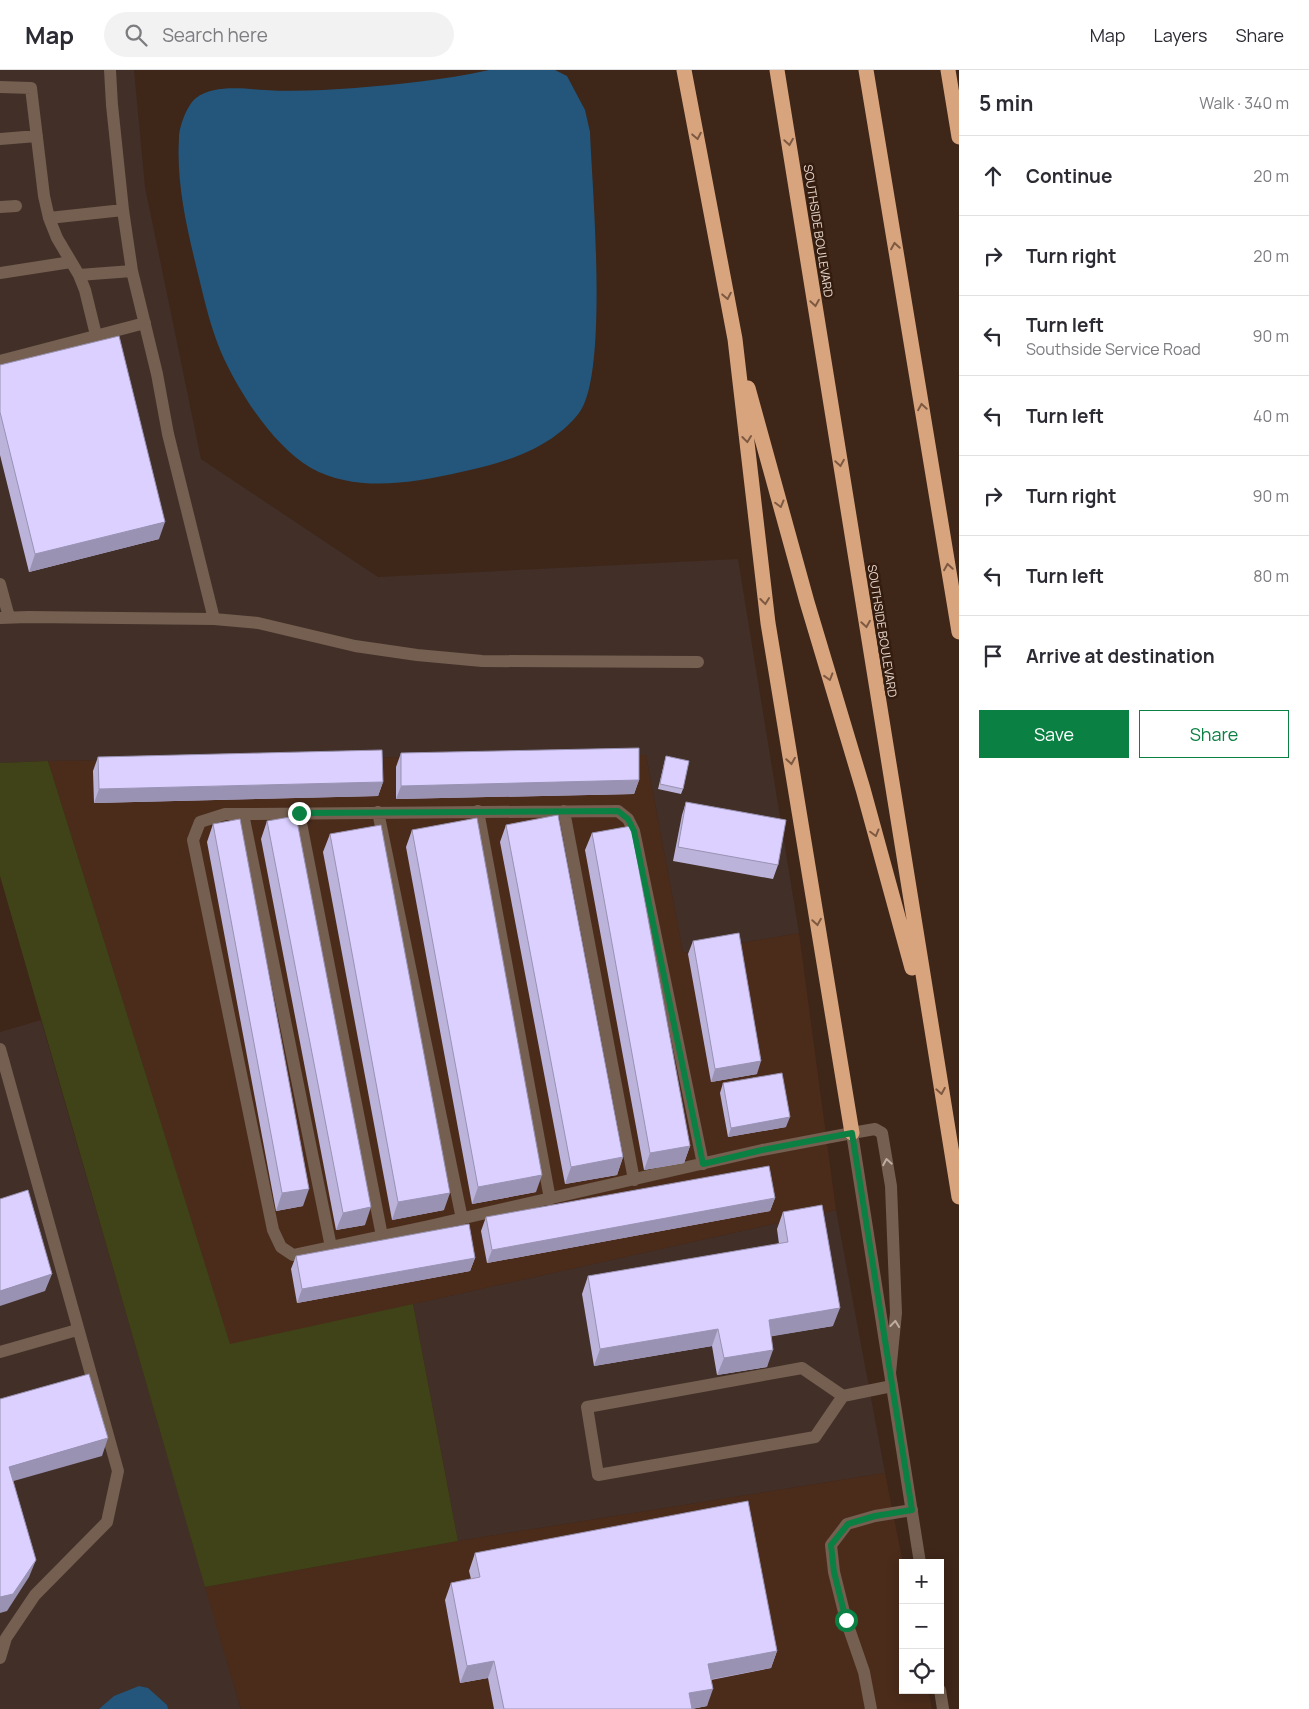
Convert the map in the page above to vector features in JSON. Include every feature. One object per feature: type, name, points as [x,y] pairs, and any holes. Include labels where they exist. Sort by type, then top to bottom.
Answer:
[{"type":"highway","points":[[679,70],[688,88]]},
{"type":"highway","points":[[684,70],[735,339],[768,623],[852,1133]]},
{"type":"highway","points":[[688,88],[692,70]]},
{"type":"highway","name":"SOUTHSIDE BOULEVARD","points":[[777,70],[959,1197]]},
{"type":"highway","points":[[948,70],[959,137]]},
{"type":"highway","points":[[866,74],[959,632]]},
{"type":"highway","points":[[735,339],[806,602],[863,789],[933,1042]]},
{"type":"street","points":[[110,70],[123,210],[132,271],[157,374],[170,443],[214,619]]},
{"type":"street","points":[[0,87],[31,88],[44,196],[49,218],[57,238],[79,275],[85,290],[96,335]]},
{"type":"street","points":[[0,139],[37,136]]},
{"type":"street","points":[[0,208],[16,206]]},
{"type":"street","points":[[49,218],[123,210]]},
{"type":"street","points":[[0,273],[71,262]]},
{"type":"street","points":[[79,275],[132,271]]},
{"type":"street","points":[[0,362],[96,335],[145,324]]},
{"type":"street","points":[[0,584],[5,618],[214,619],[258,623],[355,646],[417,655],[482,661],[698,662]]},
{"type":"street","points":[[478,811],[550,1199]]},
{"type":"street","points":[[564,811],[634,1180]]},
{"type":"street","points":[[703,1164],[634,831],[628,819],[618,811],[225,814],[200,822],[192,840],[272,1230],[281,1247],[293,1255],[462,1219],[634,1180],[703,1164],[762,1150],[875,1129],[882,1132],[891,1186],[896,1313],[890,1373]]},
{"type":"street","points":[[378,812],[462,1219]]},
{"type":"street","points":[[299,813],[382,1236]]},
{"type":"street","points":[[243,814],[331,1247]]},
{"type":"street","points":[[0,1049],[2,1064],[68,1290],[77,1330],[118,1471],[107,1522],[35,1595],[6,1638],[0,1658]]},
{"type":"street","points":[[852,1133],[919,1559]]},
{"type":"street","points":[[0,1352],[77,1330]]},
{"type":"street","points":[[843,1396],[802,1368],[587,1406],[598,1475],[814,1437],[843,1396],[892,1386]]},
{"type":"street","points":[[871,1709],[864,1672],[846,1620],[834,1572],[831,1545],[848,1524],[875,1516],[912,1510]]},
{"type":"street","points":[[941,1694],[943,1709]]},
{"type":"shaded area","points":[[0,70],[134,70],[145,187],[201,459],[378,577],[738,559],[799,933],[683,953],[646,755],[0,763]]},
{"type":"shaded area","points":[[646,755],[683,953],[799,933],[836,1210],[230,1345],[48,761]]},
{"type":"shaded area","points":[[41,1020],[241,1709],[0,1709],[0,1032]]},
{"type":"shaded area","points":[[836,1210],[885,1473],[458,1541],[413,1304]]},
{"type":"shaded area","points":[[885,1473],[902,1559],[899,1559],[899,1694],[929,1694],[932,1709],[241,1709],[205,1587],[458,1541]]},
{"type":"green space","points":[[48,761],[230,1344],[413,1304],[458,1541],[205,1587],[0,876],[0,763]]},
{"type":"water","points":[[489,70],[555,70],[567,76],[585,110],[590,132],[596,278],[594,360],[588,392],[579,413],[568,426],[541,445],[510,459],[424,480],[385,484],[347,481],[328,476],[311,468],[297,458],[270,432],[247,400],[221,352],[206,306],[181,191],[179,133],[184,116],[196,98],[220,89],[299,91],[355,88],[439,79]]},
{"type":"water","points":[[139,1686],[148,1688],[167,1705],[168,1709],[99,1709],[114,1696]]},
{"type":"building","points":[[119,336],[165,522],[35,554],[0,412],[0,365]]},
{"type":"building","points":[[639,748],[639,780],[401,786],[401,753]]},
{"type":"building","points":[[382,750],[383,782],[99,789],[98,757]]},
{"type":"building","points":[[666,756],[689,761],[683,789],[660,784]]},
{"type":"building","points":[[686,802],[786,820],[778,865],[678,847]]},
{"type":"building","points":[[558,815],[623,1157],[571,1167],[506,825]]},
{"type":"building","points":[[296,816],[371,1207],[343,1213],[267,821]]},
{"type":"building","points":[[477,818],[542,1175],[478,1187],[412,830]]},
{"type":"building","points":[[240,819],[309,1189],[282,1193],[213,824]]},
{"type":"building","points":[[381,825],[450,1193],[398,1202],[330,834]]},
{"type":"building","points":[[631,826],[690,1146],[650,1153],[592,833]]},
{"type":"building","points":[[739,933],[761,1061],[715,1069],[693,941]]},
{"type":"building","points":[[782,1073],[790,1117],[731,1128],[723,1083]]},
{"type":"building","points":[[769,1166],[775,1198],[492,1250],[486,1217]]},
{"type":"building","points":[[28,1190],[52,1274],[0,1291],[0,1199]]},
{"type":"building","points":[[822,1205],[840,1308],[769,1320],[773,1350],[724,1358],[718,1329],[600,1349],[588,1276],[788,1242],[783,1212]]},
{"type":"building","points":[[469,1224],[475,1258],[302,1289],[296,1256]]},
{"type":"building","points":[[89,1374],[108,1438],[9,1467],[36,1560],[13,1594],[0,1597],[0,1399]]},
{"type":"building","points":[[748,1501],[777,1651],[708,1664],[713,1689],[689,1693],[692,1709],[504,1709],[494,1661],[467,1666],[451,1583],[480,1577],[475,1553]]},
{"type":"route","points":[[299,813],[618,811],[628,819],[634,831],[703,1164],[762,1150],[852,1133],[912,1510],[875,1516],[848,1524],[831,1545],[834,1572],[846,1620]]}]
